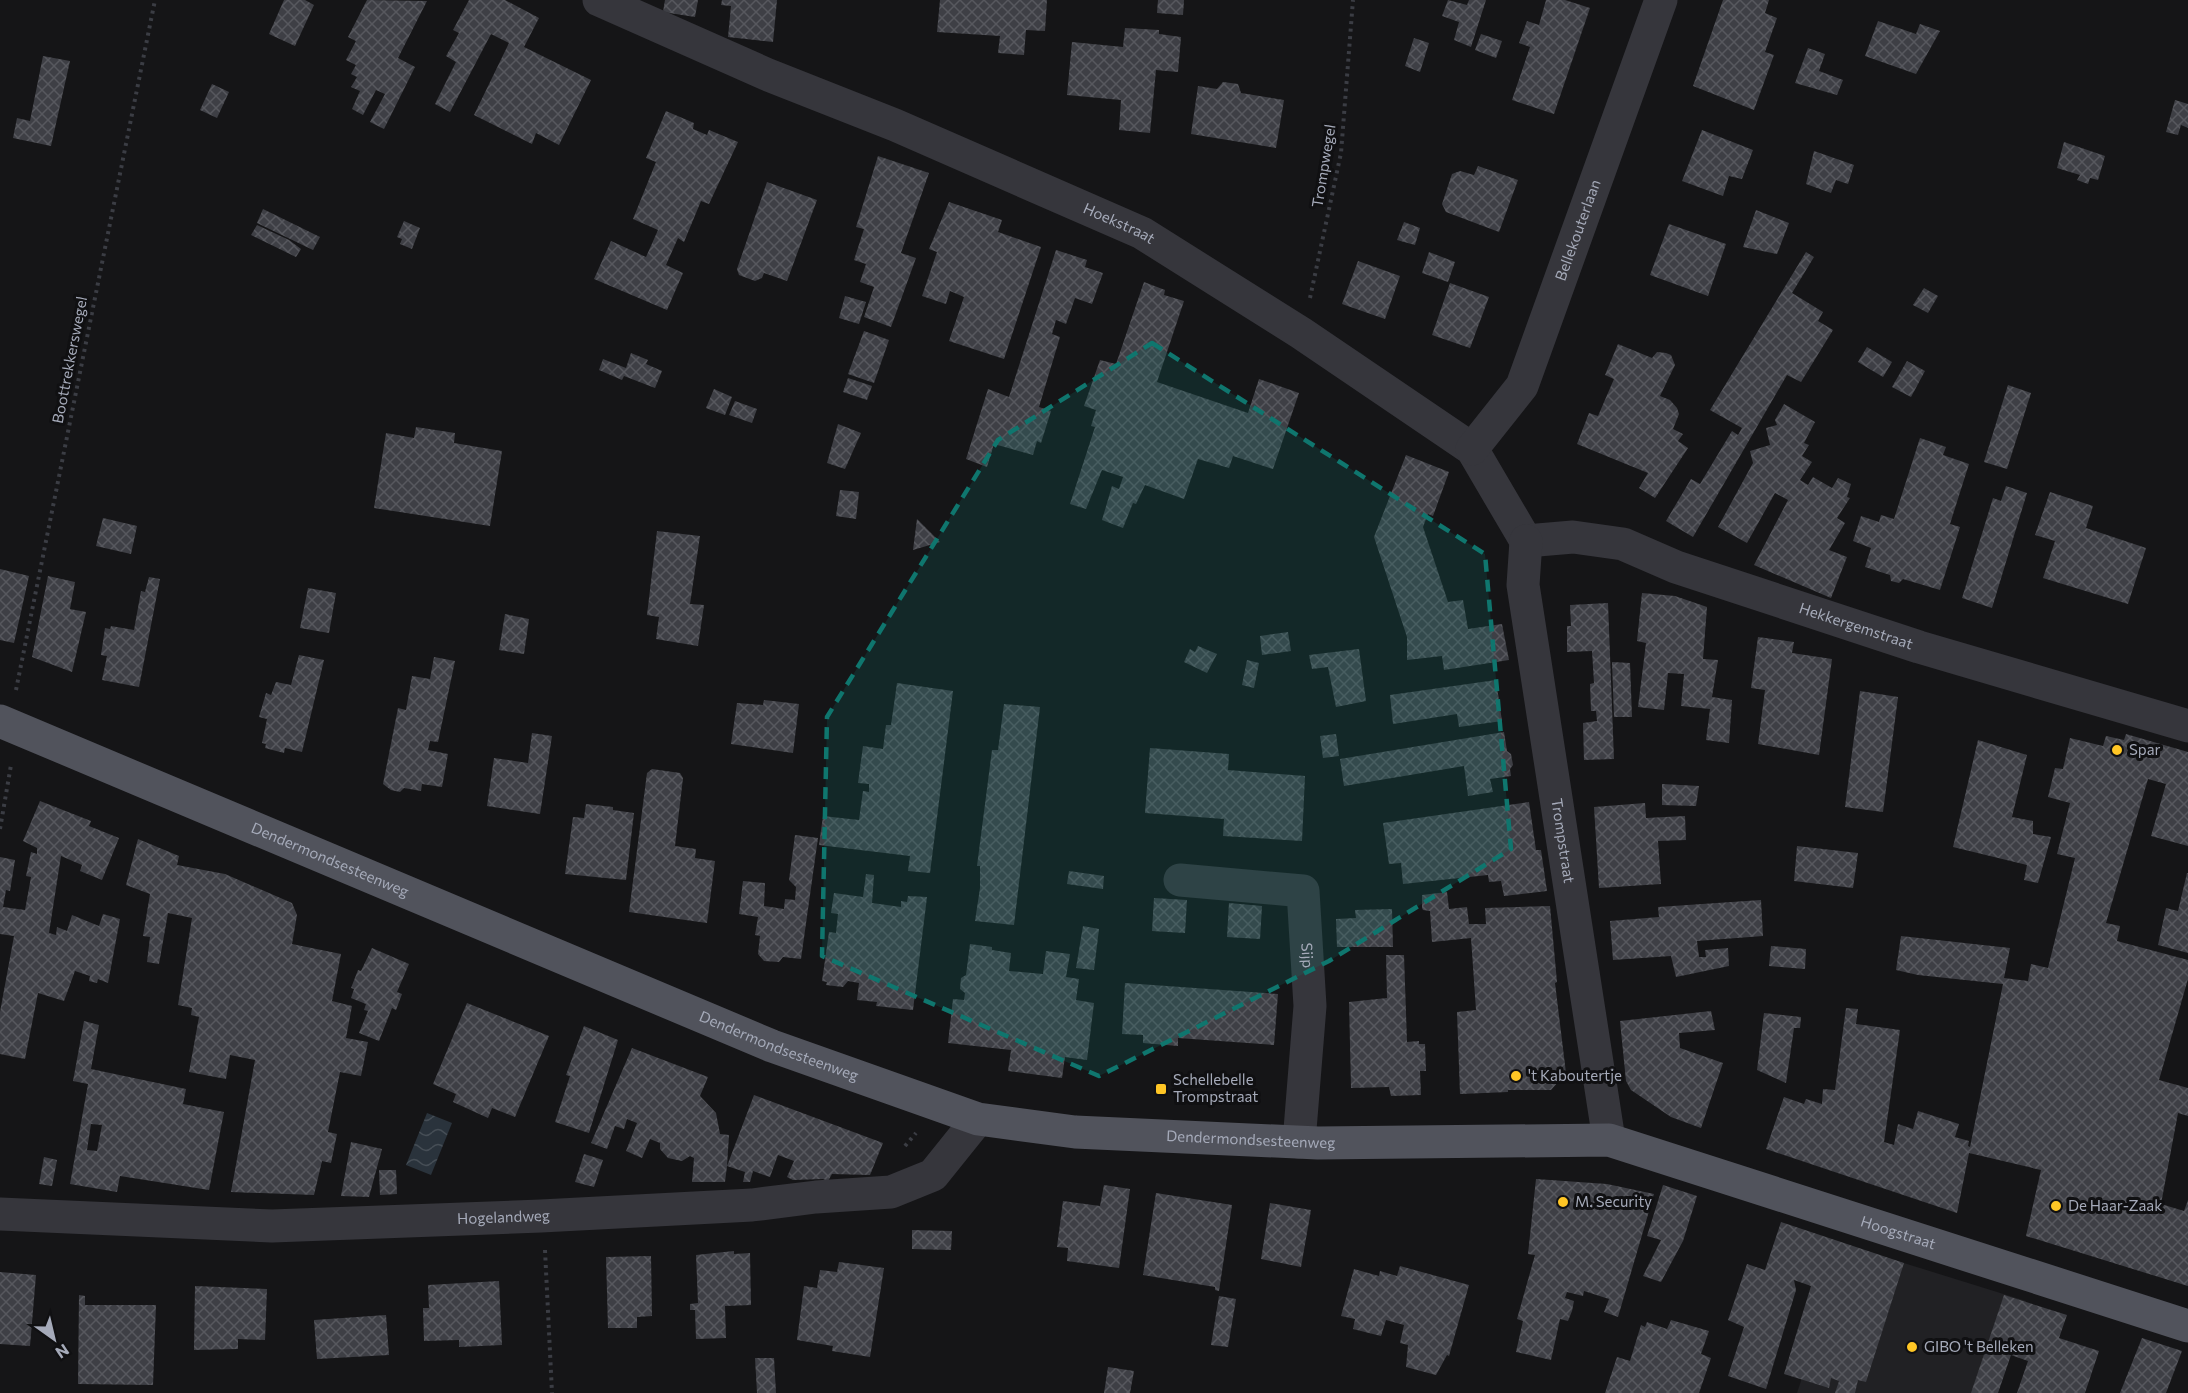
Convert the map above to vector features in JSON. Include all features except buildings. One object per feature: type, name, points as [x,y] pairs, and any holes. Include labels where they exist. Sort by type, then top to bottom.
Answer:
[{"type":"main road","name":"Dendermondsesteenweg","points":[[8,724],[772,1046],[978,1119],[1075,1132],[1299,1142],[1609,1140]]},
{"type":"main road","name":"Hoogstraat","points":[[1609,1140],[2188,1326]]},
{"type":"street","name":"Hoekstraat","points":[[599,0],[636,9],[766,74],[896,125],[1142,233],[1301,333],[1472,449],[1526,541]]},
{"type":"street","name":"Bellekouterlaan","points":[[1472,449],[1522,386],[1661,0]]},
{"type":"street","name":"Hekkergemstraat","points":[[1526,541],[1574,537],[1623,544],[1676,567],[1919,647],[2188,726]]},
{"type":"street","name":"Trompstraat","points":[[1526,541],[1523,585],[1609,1140]]},
{"type":"street","name":"Sijp","points":[[1180,880],[1303,891],[1310,1006],[1299,1142]]},
{"type":"street","name":"Hogelandweg","points":[[0,1214],[272,1226],[752,1205],[816,1197],[891,1192],[933,1174],[978,1119]]},
{"type":"path","name":"Boottrekkerswegel","points":[[0,829],[8,724],[155,0]]},
{"type":"path","name":"Trompwegel","points":[[1301,333],[1324,240],[1341,153],[1353,0]]},
{"type":"path","points":[[541,1216],[548,1281],[552,1393]]},
{"type":"highlighted area","points":[[1152,343],[1485,554],[1511,849],[1329,961],[1099,1076],[822,956],[827,717],[998,440]]},
{"type":"shaded area","name":"GIBO 't Belleken","points":[[1846,1245],[2026,1301],[1997,1393],[1797,1393]]},
{"type":"water","points":[[427,1113],[452,1123],[431,1175],[406,1165]]},
{"type":"place","name":"Spar","points":[[2117,750]]},
{"type":"place","name":"'t Kaboutertje","points":[[1516,1076]]},
{"type":"place","name":"Schellebelle Trompstraat","points":[[1161,1089]]},
{"type":"place","name":"M. Security","points":[[1563,1202]]},
{"type":"place","name":"De Haar-Zaak","points":[[2056,1206]]},
{"type":"place","name":"GIBO 't Belleken","points":[[1912,1347]]}]
